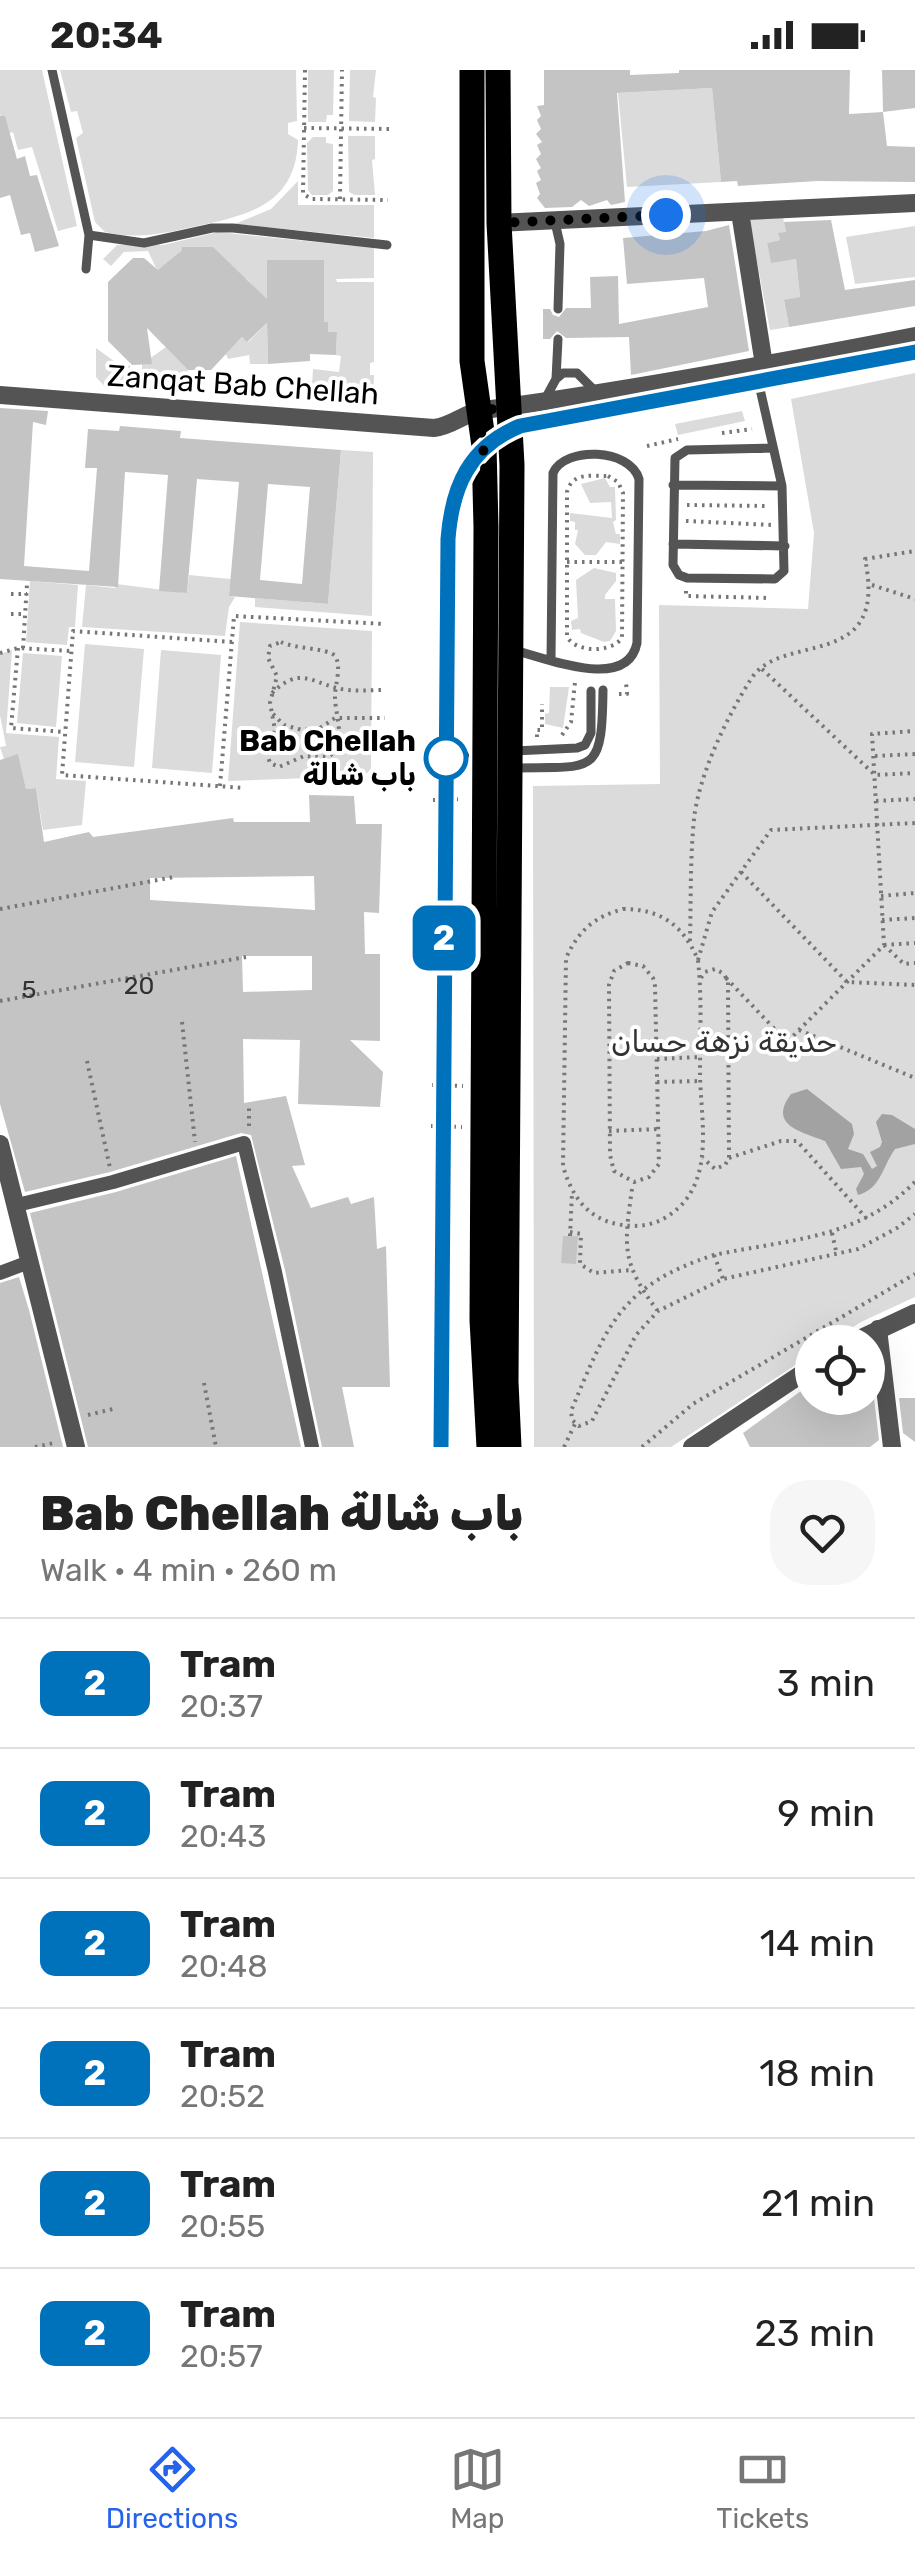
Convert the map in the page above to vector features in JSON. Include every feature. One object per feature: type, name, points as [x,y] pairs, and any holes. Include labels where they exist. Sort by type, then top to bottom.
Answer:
[{"type":"main road","points":[[472,70],[472,360],[484,446],[486,527],[482,1320],[489,1447]]},
{"type":"main road","points":[[498,70],[499,223],[512,452],[506,1382],[509,1447]]},
{"type":"main road","points":[[474,1447],[475,1352],[482,1320]]},
{"type":"street","points":[[499,223],[915,203]]},
{"type":"street","points":[[740,212],[760,366]]},
{"type":"street","name":"Zanqat Bab Chellah","points":[[0,395],[434,428],[448,426],[478,411],[600,395],[915,336]]},
{"type":"street","points":[[17,1205],[113,1182],[244,1143],[276,1272],[312,1447]]},
{"type":"street","points":[[0,1144],[76,1447]]},
{"type":"street","points":[[0,1274],[29,1262]]},
{"type":"street","points":[[885,1326],[915,1314]]},
{"type":"street","points":[[692,1447],[795,1378]]},
{"type":"street","points":[[885,1388],[892,1447]]},
{"type":"lane","points":[[52,70],[89,235],[86,269]]},
{"type":"lane","points":[[555,220],[560,244],[558,308]]},
{"type":"lane","points":[[89,235],[144,243],[212,228],[234,228],[386,245]]},
{"type":"lane","points":[[556,380],[558,338]]},
{"type":"lane","points":[[760,366],[782,486],[784,571],[775,579],[686,578],[674,569],[674,462],[682,451],[773,448]]},
{"type":"lane","points":[[542,402],[563,373],[578,373],[600,395]]},
{"type":"lane","points":[[510,650],[578,668],[626,664],[636,649],[639,479],[634,466],[623,458],[573,456],[560,461],[552,473],[552,660]]},
{"type":"lane","points":[[673,485],[782,486]]},
{"type":"lane","points":[[673,544],[784,546]]},
{"type":"lane","points":[[509,759],[576,766],[589,762],[601,745],[603,690]]},
{"type":"lane","points":[[509,759],[585,745],[591,733],[591,691]]},
{"type":"path","points":[[305,70],[304,194],[312,199],[388,200]]},
{"type":"path","points":[[340,199],[342,70]]},
{"type":"path","points":[[304,128],[391,129]]},
{"type":"path","points":[[582,476],[608,476],[618,482],[623,493],[623,562],[622,638],[611,647],[580,648],[567,636],[567,492],[570,483],[582,476]]},
{"type":"path","points":[[687,506],[772,506]]},
{"type":"path","points":[[673,520],[772,525]]},
{"type":"path","points":[[690,942],[694,818],[701,785],[738,704],[760,668],[835,643],[846,634],[864,612],[871,585],[866,559],[915,551]]},
{"type":"path","points":[[567,562],[623,562]]},
{"type":"path","points":[[27,584],[11,728],[65,732]]},
{"type":"path","points":[[871,585],[915,599]]},
{"type":"path","points":[[11,594],[27,594]]},
{"type":"path","points":[[11,614],[25,614]]},
{"type":"path","points":[[220,786],[234,616],[386,624]]},
{"type":"path","points":[[232,642],[73,631],[62,774],[245,788]]},
{"type":"path","points":[[277,642],[301,650],[330,652],[337,661],[335,688],[338,740],[332,754],[322,758],[304,756],[279,767],[268,758],[275,735],[271,694],[277,676],[268,650],[277,642]]},
{"type":"path","points":[[0,653],[20,648],[71,651]]},
{"type":"path","points":[[760,668],[875,775],[915,774]]},
{"type":"path","points":[[271,694],[285,683],[302,678],[320,680],[335,688],[385,690]]},
{"type":"path","points":[[557,736],[570,727],[575,682]]},
{"type":"path","points":[[626,682],[627,694]]},
{"type":"path","points":[[271,712],[284,725],[302,730],[320,728],[335,718],[385,718]]},
{"type":"path","points":[[915,731],[872,734],[884,945],[904,964],[915,963]]},
{"type":"path","points":[[537,738],[547,737]]},
{"type":"path","points":[[874,756],[915,754]]},
{"type":"path","points":[[876,801],[915,799]]},
{"type":"path","points":[[698,960],[712,912],[771,830],[915,823]]},
{"type":"path","points":[[742,872],[847,982],[915,985]]},
{"type":"path","points":[[0,909],[174,878]]},
{"type":"path","points":[[881,896],[915,893]]},
{"type":"path","points":[[572,1193],[592,1214],[608,1222],[646,1225],[664,1219],[692,1194],[703,1158],[698,960],[678,926],[642,909],[604,914],[587,925],[566,958],[564,978],[563,1166],[572,1193],[570,1234],[581,1234],[580,1264],[594,1273],[631,1270]]},
{"type":"path","points":[[882,920],[915,918]]},
{"type":"path","points":[[700,980],[710,970],[720,970],[787,1042],[884,945],[915,942]]},
{"type":"path","points":[[0,1001],[246,957]]},
{"type":"path","points":[[636,963],[644,966],[653,978],[657,1059],[658,1164],[649,1177],[634,1182],[614,1171],[610,1131],[609,985],[614,970],[620,966],[636,963]]},
{"type":"path","points":[[703,1158],[714,1169],[725,1166],[729,1158],[726,978]]},
{"type":"path","points":[[182,1022],[197,1159]]},
{"type":"path","points":[[799,1030],[915,1078]]},
{"type":"path","points":[[657,1059],[700,1058]]},
{"type":"path","points":[[87,1061],[113,1182]]},
{"type":"path","points":[[657,1082],[700,1081]]},
{"type":"path","points":[[432,1084],[466,1086]]},
{"type":"path","points":[[244,1143],[248,1138],[249,1105]]},
{"type":"path","points":[[431,1126],[467,1128]]},
{"type":"path","points":[[610,1131],[659,1129]]},
{"type":"path","points":[[729,1158],[781,1140],[798,1142],[867,1218]]},
{"type":"path","points":[[564,1447],[575,1424],[570,1411],[606,1332],[621,1308],[642,1290],[692,1263],[714,1256],[832,1233],[885,1208],[915,1183]]},
{"type":"path","points":[[632,1189],[625,1246],[631,1270],[658,1311]]},
{"type":"path","points":[[575,1424],[584,1426],[592,1421],[636,1335],[658,1311],[722,1279],[837,1255],[878,1239],[915,1214]]},
{"type":"path","points":[[832,1233],[837,1255]]},
{"type":"path","points":[[714,1256],[722,1279]]},
{"type":"path","points":[[642,1447],[693,1404],[915,1274]]},
{"type":"path","points":[[204,1383],[216,1447]]},
{"type":"path","points":[[69,1420],[112,1409]]},
{"type":"path","points":[[567,1440],[578,1447]]},
{"type":"green space","points":[[0,70],[42,70],[77,226],[58,231],[32,147],[18,150],[13,132],[7,134],[0,114]]},
{"type":"green space","points":[[60,70],[296,70],[297,121],[288,123],[288,134],[298,140],[289,179],[267,203],[235,217],[151,235],[105,232],[95,222],[76,138],[83,133],[77,111],[71,112]]},
{"type":"green space","points":[[308,70],[334,70],[333,115],[327,115],[326,122],[308,122]]},
{"type":"green space","points":[[350,70],[376,70],[375,122],[349,121]]},
{"type":"green space","points":[[712,88],[721,182],[627,187],[618,93]]},
{"type":"green space","points":[[348,136],[375,136],[375,195],[349,192]]},
{"type":"green space","points":[[313,137],[326,137],[326,143],[333,144],[333,191],[328,195],[312,195],[308,190],[307,143]]},
{"type":"green space","points":[[298,181],[298,205],[374,205],[374,238],[235,224],[271,209]]},
{"type":"green space","points":[[783,217],[786,232],[779,234],[780,240],[767,243],[771,262],[796,259],[800,297],[784,301],[789,327],[770,330],[749,220]]},
{"type":"green space","points":[[915,226],[915,277],[855,284],[846,237]]},
{"type":"green space","points":[[218,232],[374,248],[374,278],[336,279],[374,282],[374,362],[370,363],[370,375],[374,375],[373,404],[311,400],[313,369],[339,372],[341,356],[336,355],[337,332],[328,332],[328,323],[324,322],[324,260],[267,260],[267,277],[282,301],[266,301],[247,279],[242,284],[213,247],[182,248],[166,278],[148,251],[124,252],[111,266],[103,259],[117,245],[163,245]]},
{"type":"green space","points":[[267,323],[268,364],[250,364],[249,355],[228,359],[226,354],[242,337],[248,342]]},
{"type":"green space","points":[[166,347],[188,370],[190,393],[142,390],[142,364]]},
{"type":"green space","points":[[96,348],[122,367],[130,365],[131,389],[106,388],[96,377]]},
{"type":"green space","name":"حديقة نزهة حسان","points":[[915,373],[915,1297],[856,1325],[795,1325],[795,1365],[671,1447],[534,1447],[533,786],[660,784],[659,605],[808,609],[814,533],[791,399]]},
{"type":"green space","points":[[742,411],[745,421],[678,435],[675,424]]},
{"type":"green space","points":[[341,450],[373,452],[372,616],[255,607],[255,598],[328,604]]},
{"type":"green space","points":[[605,478],[610,487],[615,487],[613,522],[616,534],[620,534],[620,544],[606,542],[596,555],[585,555],[575,544],[578,530],[575,522],[570,521],[570,513],[612,518],[611,502],[590,503],[581,484]]},
{"type":"green space","points":[[594,568],[616,573],[616,581],[605,595],[605,599],[615,599],[616,631],[610,641],[581,633],[580,629],[572,630],[571,621],[578,618],[576,580]]},
{"type":"green space","points":[[189,575],[231,579],[229,596],[235,597],[229,607],[225,636],[82,627],[86,585],[115,588],[116,584],[187,593]]},
{"type":"green space","points":[[30,581],[78,585],[75,627],[69,627],[67,645],[26,642]]},
{"type":"green space","points":[[240,622],[372,631],[371,769],[364,776],[228,781]]},
{"type":"green space","points":[[85,644],[144,649],[134,767],[75,762]]},
{"type":"green space","points":[[12,650],[6,733],[59,737],[56,779],[86,781],[82,825],[43,830],[36,788],[26,789],[18,755],[4,759],[0,747],[6,746],[0,715],[0,654]]},
{"type":"green space","points":[[161,650],[221,655],[212,773],[152,768]]},
{"type":"green space","points":[[23,653],[62,656],[56,727],[17,723]]},
{"type":"green space","points":[[550,687],[569,687],[563,728],[545,724]]},
{"type":"shaded area","points":[[807,1089],[852,1124],[854,1134],[848,1149],[863,1154],[872,1169],[877,1166],[870,1152],[882,1142],[876,1122],[882,1114],[892,1115],[915,1129],[915,1144],[895,1149],[872,1188],[858,1195],[856,1189],[864,1174],[861,1167],[841,1169],[825,1141],[798,1131],[785,1121],[785,1105],[791,1094]]},
{"type":"building","points":[[544,70],[630,70],[630,75],[679,70],[850,70],[849,114],[883,112],[887,146],[915,147],[915,182],[817,181],[738,186],[737,181],[721,182],[712,88],[617,93],[625,202],[611,205],[607,200],[589,206],[581,200],[572,207],[545,208],[537,198],[540,194],[536,183],[541,180],[536,159],[541,154],[537,145],[542,142],[536,134],[541,129],[537,106],[544,105]]},
{"type":"building","points":[[882,70],[915,70],[915,108],[883,112]]},
{"type":"building","points":[[0,116],[5,116],[17,159],[25,156],[30,176],[37,175],[59,246],[35,252],[30,233],[21,235],[10,195],[0,198]]},
{"type":"building","points":[[831,220],[845,290],[915,280],[915,306],[789,327],[784,300],[800,297],[796,259],[771,263],[767,243],[780,240],[778,233],[786,232],[784,222]]},
{"type":"building","points":[[729,225],[749,351],[631,375],[629,337],[566,338],[557,331],[550,339],[543,339],[543,309],[550,309],[559,317],[566,308],[591,308],[590,277],[618,276],[619,324],[708,307],[704,278],[627,284],[623,238],[706,231]]},
{"type":"building","points":[[182,247],[213,247],[267,299],[267,260],[324,260],[324,322],[328,322],[328,332],[337,332],[336,355],[310,354],[310,361],[268,364],[267,323],[247,342],[242,337],[211,370],[188,370],[147,328],[152,364],[132,365],[108,341],[108,282],[133,258],[144,258],[158,270]]},
{"type":"building","points":[[0,408],[48,411],[46,425],[33,422],[24,566],[89,571],[97,468],[85,468],[88,429],[119,431],[120,426],[181,431],[180,438],[341,450],[328,604],[229,596],[239,482],[197,479],[187,593],[159,591],[168,475],[125,472],[118,587],[0,579]],"holes":[[[268,484],[310,487],[302,584],[260,580]]]},
{"type":"building","points":[[18,754],[26,789],[36,788],[44,842],[89,832],[93,837],[233,818],[234,822],[310,822],[309,795],[354,796],[356,824],[382,824],[379,913],[364,912],[365,954],[380,954],[380,1041],[350,1040],[383,1072],[380,1107],[298,1104],[300,1040],[243,1039],[244,1103],[286,1096],[305,1165],[292,1166],[311,1208],[348,1197],[351,1204],[374,1197],[377,1249],[386,1246],[390,1387],[342,1387],[354,1447],[322,1447],[285,1270],[251,1135],[241,1133],[110,1172],[25,1192],[0,1104],[0,760]],"holes":[[[314,876],[315,910],[150,900],[150,878]],[[242,956],[312,956],[312,990],[243,992]]]},
{"type":"building","points":[[236,1156],[301,1447],[88,1447],[30,1213]]},
{"type":"building","points":[[563,1236],[578,1236],[576,1264],[561,1263]]},
{"type":"building","points":[[19,1277],[63,1447],[0,1447],[0,1283]]},
{"type":"building","points":[[795,1395],[795,1415],[876,1415],[879,1440],[870,1447],[750,1447],[743,1433]]},
{"type":"building","points":[[899,1398],[915,1398],[915,1442],[903,1433]]},
{"type":"tram line","points":[[441,1447],[448,539],[459,486],[488,445],[520,426],[915,352]]},
{"type":"tram line","name":"2","points":[[441,1447],[448,539],[450,513],[462,475],[484,446],[520,426],[915,352]]},
{"type":"place","name":"Bab Chellah باب شالة","points":[[446,758]]},
{"type":"route","points":[[446,758],[486,752],[486,527],[484,446],[478,411],[508,407],[499,223],[666,215]]}]
